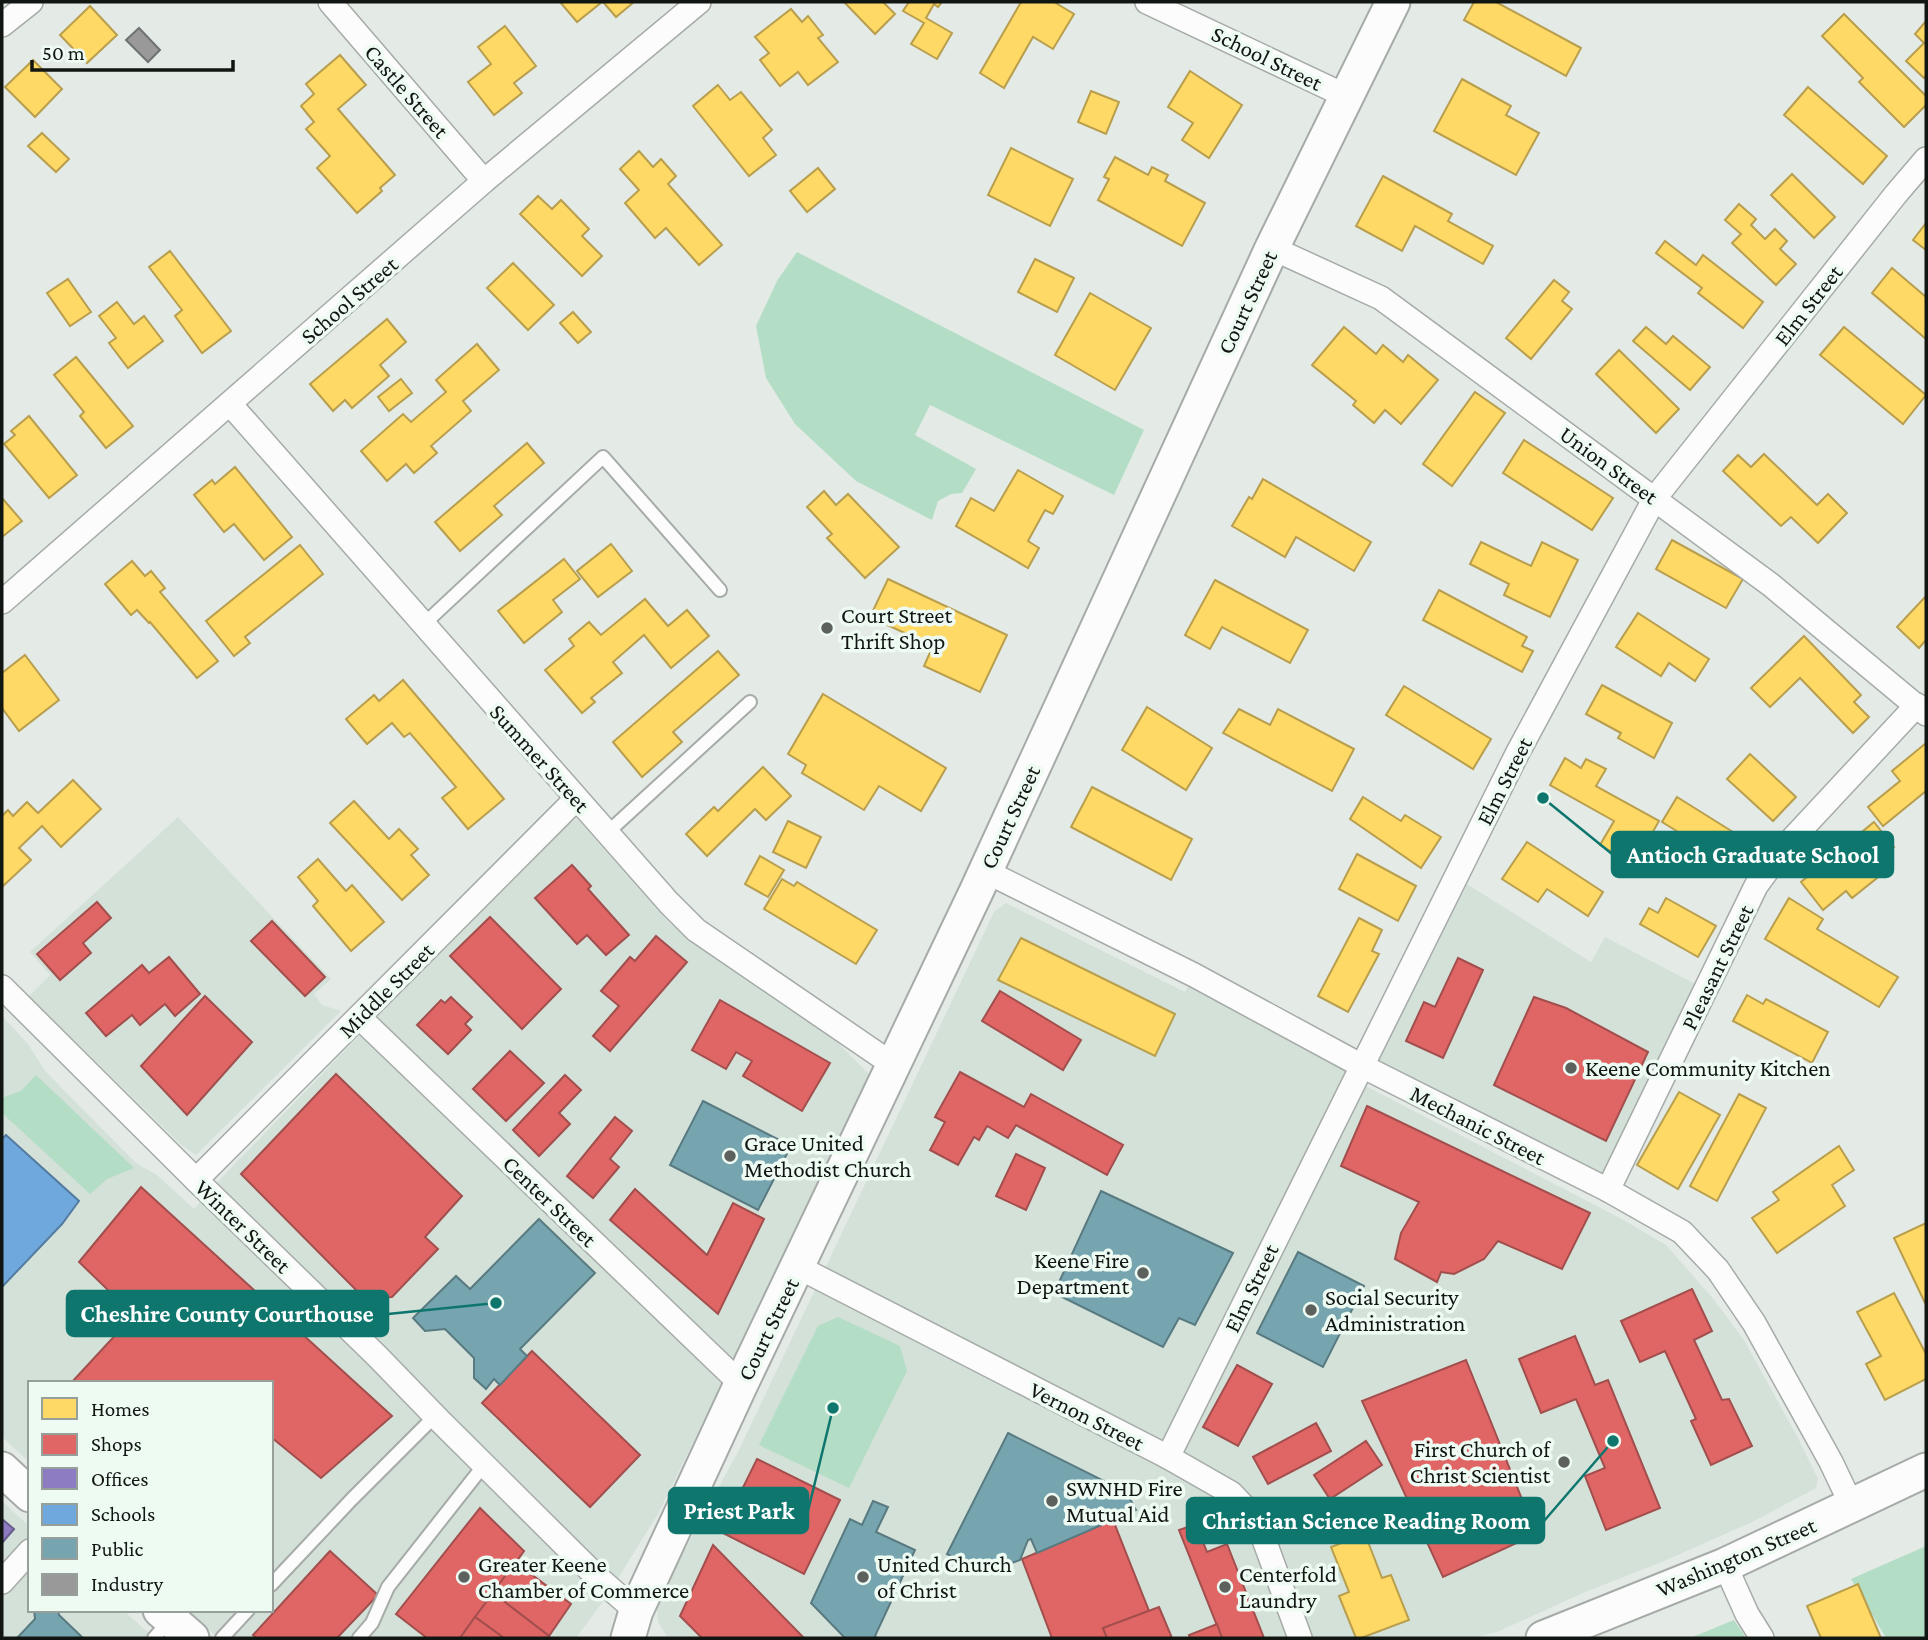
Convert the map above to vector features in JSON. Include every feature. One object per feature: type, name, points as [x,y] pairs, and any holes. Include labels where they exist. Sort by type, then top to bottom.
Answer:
[{"type":"main road","name":"Court Street","points":[[632,1630],[741,1384],[985,871],[1272,248],[1393,2]]},
{"type":"main road","points":[[2,1469],[28,1493]]},
{"type":"main road","name":"Washington Street","points":[[1543,1638],[1725,1565],[1926,1470]]},
{"type":"street","name":"Castle Street","points":[[330,2],[484,181]]},
{"type":"street","name":"School Street","points":[[2,602],[484,181],[699,2]]},
{"type":"street","name":"School Street","points":[[1147,2],[1348,97]]},
{"type":"street","points":[[2,25],[22,4]]},
{"type":"street","name":"Elm Street","points":[[1168,1457],[1517,754],[1655,498],[1926,159]]},
{"type":"street","name":"Union Street","points":[[1272,248],[1381,298],[1771,585],[1922,709]]},
{"type":"street","name":"Summer Street","points":[[230,404],[576,799],[696,930],[892,1065]]},
{"type":"street","name":"Pleasant Street","points":[[1608,1190],[1756,886],[1782,850],[1922,709]]},
{"type":"street","name":"Middle Street","points":[[196,1180],[576,799]]},
{"type":"street","name":"Mechanic Street","points":[[985,871],[1194,975],[1362,1066],[1608,1190],[1682,1233],[1718,1270],[1754,1323],[1831,1462],[1852,1506]]},
{"type":"street","name":"Winter Street","points":[[2,987],[596,1576],[632,1630]]},
{"type":"street","name":"Center Street","points":[[359,1017],[741,1384]]},
{"type":"street","name":"Vernon Street","points":[[798,1267],[1168,1457],[1231,1493],[1250,1513],[1263,1537],[1300,1638]]},
{"type":"street","points":[[2,1581],[28,1553]]},
{"type":"street","points":[[1725,1565],[1747,1614],[1762,1638]]},
{"type":"lane","points":[[423,625],[603,457],[720,590]]},
{"type":"lane","points":[[607,833],[750,702]]},
{"type":"lane","points":[[273,1583],[435,1416]]},
{"type":"lane","points":[[359,1638],[372,1623],[388,1587],[484,1465]]},
{"type":"lane","points":[[222,1638],[246,1612]]},
{"type":"shaded area","points":[[178,817],[331,979],[314,994],[322,1005],[341,1011],[196,1155],[180,1144],[29,996],[50,975],[30,952]]},
{"type":"shaded area","points":[[577,819],[670,924],[836,1041],[870,1075],[859,1105],[658,1514],[607,1596],[576,1638],[218,1638],[190,1612],[273,1612],[273,1381],[28,1381],[28,1461],[2,1437],[2,1016],[28,1044],[45,1071],[136,1163],[157,1175],[194,1209],[559,830]]},
{"type":"shaded area","points":[[1467,884],[1591,962],[1605,937],[1701,987],[1608,1180],[1378,1060]]},
{"type":"shaded area","points":[[1006,903],[1185,992],[1194,975],[1362,1066],[1356,1081],[1618,1217],[1666,1245],[1715,1301],[1744,1340],[1818,1479],[1816,1488],[1752,1522],[1664,1561],[1583,1593],[1497,1632],[1473,1638],[668,1638],[658,1622],[657,1610],[670,1577],[739,1450],[994,912]]},
{"type":"shaded area","points":[[2,1501],[28,1525],[28,1612],[125,1612],[154,1638],[2,1638]]},
{"type":"green space","points":[[797,252],[1144,430],[1114,495],[930,405],[915,435],[976,469],[962,493],[951,494],[938,501],[932,520],[856,481],[795,424],[766,378],[756,326],[777,281]]},
{"type":"green space","points":[[36,1075],[134,1168],[107,1179],[90,1194],[2,1113],[2,1098],[21,1091]]},
{"type":"green space","points":[[838,1317],[900,1346],[907,1371],[849,1488],[759,1445],[818,1326]]},
{"type":"green space","points":[[1926,1546],[1926,1638],[1886,1638],[1851,1579]]},
{"type":"green space","points":[[1734,1620],[1746,1638],[1690,1638]]},
{"type":"building: Homes","points":[[560,2],[602,2],[577,22]]},
{"type":"building: Homes","points":[[603,2],[634,2],[616,17]]},
{"type":"building: Homes","points":[[844,2],[883,2],[895,14],[875,34]]},
{"type":"building: Homes","points":[[909,2],[942,2],[938,7],[934,4],[926,18],[952,33],[937,59],[911,44],[924,23],[903,11]]},
{"type":"building: Homes","points":[[1021,2],[1054,2],[1074,14],[1053,49],[1033,37],[1004,88],[980,73]]},
{"type":"building: Homes","points":[[1474,2],[1496,2],[1581,48],[1566,76],[1464,20]]},
{"type":"building: Homes","points":[[90,6],[117,35],[87,63],[60,35]]},
{"type":"building: Homes","points":[[791,9],[802,22],[808,16],[823,35],[818,38],[838,62],[808,85],[798,72],[780,86],[760,60],[769,53],[755,37]]},
{"type":"building: Homes","points":[[1844,14],[1926,96],[1926,105],[1904,127],[1859,82],[1863,78],[1822,36]]},
{"type":"building: Homes","points":[[1926,21],[1924,78],[1906,61],[1924,43],[1915,34]]},
{"type":"building: Homes","points":[[505,26],[536,66],[514,83],[522,93],[494,115],[468,82],[491,64],[478,47]]},
{"type":"building: Homes","points":[[340,55],[366,85],[338,109],[395,175],[380,188],[382,191],[357,213],[317,168],[330,156],[306,129],[314,122],[301,106],[314,94],[306,84]]},
{"type":"building: Homes","points":[[33,60],[62,89],[35,117],[5,87]]},
{"type":"building: Homes","points":[[1190,71],[1242,105],[1209,158],[1182,140],[1193,123],[1168,107]]},
{"type":"building: Homes","points":[[1462,79],[1511,106],[1506,115],[1539,133],[1516,175],[1434,131]]},
{"type":"building: Homes","points":[[718,85],[730,100],[741,92],[772,130],[763,138],[776,155],[749,176],[693,106]]},
{"type":"building: Homes","points":[[1808,87],[1887,156],[1863,184],[1784,115]]},
{"type":"building: Homes","points":[[1091,91],[1119,102],[1106,134],[1078,122]]},
{"type":"building: Homes","points":[[42,133],[69,159],[56,172],[28,146]]},
{"type":"building: Homes","points":[[1011,148],[1073,179],[1050,226],[988,195]]},
{"type":"building: Homes","points":[[639,151],[653,167],[661,159],[676,176],[668,184],[722,245],[699,265],[666,228],[655,238],[625,203],[639,190],[620,169]]},
{"type":"building: Homes","points":[[1115,157],[1148,175],[1152,167],[1168,175],[1165,181],[1205,203],[1182,246],[1098,200],[1109,179],[1104,177]]},
{"type":"building: Homes","points":[[818,168],[835,189],[807,212],[790,191]]},
{"type":"building: Homes","points":[[1792,174],[1835,217],[1814,238],[1771,195]]},
{"type":"building: Homes","points":[[1383,176],[1452,214],[1448,221],[1493,246],[1483,264],[1415,226],[1402,251],[1356,226]]},
{"type":"building: Homes","points":[[538,196],[552,209],[561,200],[589,229],[582,236],[602,256],[582,276],[520,214]]},
{"type":"building: Homes","points":[[1739,204],[1756,219],[1751,225],[1765,239],[1775,229],[1787,241],[1780,249],[1796,264],[1776,285],[1732,243],[1741,234],[1725,220]]},
{"type":"building: Homes","points":[[1926,223],[1926,250],[1913,240]]},
{"type":"building: Homes","points":[[1665,241],[1696,265],[1703,255],[1763,302],[1743,328],[1698,293],[1702,288],[1656,253]]},
{"type":"building: Homes","points":[[170,251],[231,331],[202,353],[175,316],[182,310],[149,267]]},
{"type":"building: Homes","points":[[1035,259],[1074,278],[1057,312],[1018,292]]},
{"type":"building: Homes","points":[[513,263],[554,305],[528,330],[487,288]]},
{"type":"building: Homes","points":[[1892,268],[1926,297],[1926,339],[1872,293]]},
{"type":"building: Homes","points":[[68,279],[91,312],[70,326],[47,293]]},
{"type":"building: Homes","points":[[1554,280],[1569,292],[1562,301],[1572,309],[1531,359],[1506,338]]},
{"type":"building: Homes","points":[[1090,293],[1151,328],[1115,390],[1055,355]]},
{"type":"building: Homes","points":[[117,302],[134,324],[144,316],[163,341],[128,368],[109,343],[116,338],[99,316]]},
{"type":"building: Homes","points":[[573,312],[591,332],[578,343],[560,323]]},
{"type":"building: Homes","points":[[387,319],[406,342],[380,365],[389,376],[352,408],[345,400],[333,411],[310,384]]},
{"type":"building: Homes","points":[[1344,327],[1376,354],[1383,345],[1403,362],[1408,355],[1438,380],[1401,424],[1385,410],[1374,423],[1353,405],[1356,401],[1312,365]]},
{"type":"building: Homes","points":[[1646,327],[1666,344],[1673,336],[1710,367],[1690,390],[1633,341]]},
{"type":"building: Homes","points":[[1844,327],[1926,395],[1903,424],[1820,355]]},
{"type":"building: Homes","points":[[477,344],[499,370],[463,401],[471,411],[431,446],[437,453],[414,473],[406,464],[387,481],[361,451],[403,414],[411,422],[446,392],[436,380]]},
{"type":"building: Homes","points":[[1619,350],[1679,409],[1656,433],[1596,374]]},
{"type":"building: Homes","points":[[76,357],[133,426],[106,448],[80,416],[84,412],[54,375]]},
{"type":"building: Homes","points":[[401,379],[412,393],[389,411],[378,397]]},
{"type":"building: Homes","points":[[1475,392],[1505,413],[1452,486],[1423,464]]},
{"type":"building: Homes","points":[[29,416],[77,475],[49,498],[4,444],[15,435],[11,431]]},
{"type":"building: Homes","points":[[1524,440],[1613,498],[1592,530],[1503,473]]},
{"type":"building: Homes","points":[[527,443],[544,463],[494,506],[502,515],[460,551],[435,522]]},
{"type":"building: Homes","points":[[1764,454],[1817,505],[1828,494],[1847,513],[1818,543],[1791,517],[1781,526],[1723,471],[1738,455],[1751,467]]},
{"type":"building: Homes","points":[[235,467],[292,537],[264,560],[234,524],[224,532],[194,495],[212,480],[215,484]]},
{"type":"building: Homes","points":[[1018,470],[1063,496],[1053,514],[1045,510],[1028,541],[1039,548],[1028,568],[956,526],[971,498],[994,511]]},
{"type":"building: Homes","points":[[1263,479],[1371,542],[1354,571],[1296,537],[1285,557],[1232,526]]},
{"type":"building: Homes","points":[[824,491],[836,505],[848,494],[899,547],[865,578],[827,538],[832,534],[807,507]]},
{"type":"building: Homes","points":[[2,498],[22,521],[2,537]]},
{"type":"building: Homes","points":[[1672,540],[1743,579],[1726,608],[1656,569]]},
{"type":"building: Homes","points":[[1481,542],[1531,566],[1542,542],[1578,560],[1550,617],[1504,595],[1509,584],[1470,564]]},
{"type":"building: Homes","points":[[611,544],[632,571],[598,597],[577,571]]},
{"type":"building: Homes","points":[[300,545],[323,574],[245,637],[250,643],[234,656],[206,621]]},
{"type":"building: Homes","points":[[564,559],[580,579],[553,600],[562,612],[524,643],[498,611]]},
{"type":"building: Homes","points":[[132,561],[145,576],[151,571],[165,588],[160,592],[218,661],[197,678],[150,622],[137,610],[131,615],[105,584]]},
{"type":"building: Homes","points":[[888,579],[1007,635],[980,692],[924,666],[933,646],[870,617]]},
{"type":"building: Homes","points":[[1215,580],[1308,630],[1290,663],[1222,627],[1210,649],[1185,635]]},
{"type":"building: Homes","points":[[1439,590],[1527,637],[1522,646],[1533,651],[1522,672],[1423,620]]},
{"type":"building: Homes","points":[[1926,596],[1926,640],[1919,648],[1897,627]]},
{"type":"building: Homes","points":[[645,599],[668,626],[687,610],[709,636],[671,668],[644,635],[613,662],[622,673],[591,698],[595,702],[582,713],[545,670],[574,646],[569,639],[589,622],[601,635]]},
{"type":"building: Homes","points":[[1638,613],[1709,659],[1695,681],[1669,663],[1661,676],[1616,647]]},
{"type":"building: Homes","points":[[1804,636],[1861,695],[1854,702],[1869,717],[1853,733],[1800,678],[1770,707],[1751,688]]},
{"type":"building: Homes","points":[[718,651],[739,675],[673,732],[682,742],[642,777],[613,742]]},
{"type":"building: Homes","points":[[25,655],[59,700],[19,731],[2,708],[2,673]]},
{"type":"building: Homes","points":[[403,680],[504,799],[468,829],[442,798],[456,787],[410,733],[404,737],[392,723],[367,744],[346,719],[374,695],[379,701]]},
{"type":"building: Homes","points":[[1602,685],[1672,723],[1654,758],[1618,738],[1621,733],[1586,714]]},
{"type":"building: Homes","points":[[1404,686],[1491,739],[1473,769],[1386,715]]},
{"type":"building: Homes","points":[[823,694],[946,768],[921,811],[879,786],[864,810],[802,773],[806,765],[788,754]]},
{"type":"building: Homes","points":[[1147,707],[1212,748],[1186,790],[1122,750]]},
{"type":"building: Homes","points":[[1239,709],[1270,725],[1278,709],[1354,749],[1332,791],[1223,733]]},
{"type":"building: Homes","points":[[1926,743],[1926,791],[1883,826],[1868,807],[1900,781],[1892,771]]},
{"type":"building: Homes","points":[[1750,754],[1796,797],[1773,821],[1727,779]]},
{"type":"building: Homes","points":[[1565,758],[1581,768],[1586,759],[1606,769],[1596,786],[1659,821],[1634,865],[1600,845],[1614,821],[1550,785]]},
{"type":"building: Homes","points":[[763,767],[791,796],[766,820],[755,809],[707,856],[686,834],[714,807],[718,811]]},
{"type":"building: Homes","points":[[73,780],[101,809],[61,847],[42,826],[19,848],[31,860],[2,887],[2,816],[8,810],[13,816],[27,802],[38,813]]},
{"type":"building: Homes","points":[[1092,787],[1192,839],[1171,880],[1071,827]]},
{"type":"building: Homes","points":[[1363,797],[1401,821],[1405,815],[1441,837],[1421,868],[1350,819]]},
{"type":"building: Homes","points":[[1677,797],[1757,847],[1741,874],[1662,822]]},
{"type":"building: Homes","points":[[354,801],[389,839],[399,829],[418,849],[411,855],[429,875],[402,900],[330,823]]},
{"type":"building: Homes","points":[[788,821],[821,837],[806,868],[773,852]]},
{"type":"building: Homes","points":[[1874,822],[1894,847],[1874,864],[1882,874],[1852,898],[1846,891],[1823,910],[1801,882]]},
{"type":"building: Homes","points":[[1527,842],[1603,892],[1588,916],[1547,889],[1538,902],[1502,879]]},
{"type":"building: Homes","points":[[1357,854],[1416,886],[1398,921],[1339,889]]},
{"type":"building: Homes","points":[[760,856],[784,870],[768,897],[745,884]]},
{"type":"building: Homes","points":[[318,859],[346,891],[352,885],[384,922],[351,951],[313,906],[318,901],[298,877]]},
{"type":"building: Homes","points":[[782,879],[794,886],[797,882],[877,930],[856,964],[764,909]]},
{"type":"building: Homes","points":[[1666,898],[1716,926],[1698,957],[1640,924],[1649,908],[1658,913]]},
{"type":"building: Homes","points":[[1789,898],[1823,919],[1817,929],[1898,977],[1879,1007],[1765,939]]},
{"type":"building: Homes","points":[[1359,918],[1382,930],[1372,951],[1379,954],[1348,1012],[1318,996]]},
{"type":"building: Homes","points":[[1021,938],[1175,1014],[1155,1056],[998,980]]},
{"type":"building: Homes","points":[[1747,995],[1763,1004],[1766,999],[1828,1032],[1812,1063],[1733,1021]]},
{"type":"building: Homes","points":[[1679,1092],[1720,1115],[1678,1189],[1637,1165]]},
{"type":"building: Homes","points":[[1739,1094],[1766,1108],[1717,1201],[1690,1186]]},
{"type":"building: Homes","points":[[1839,1146],[1854,1170],[1832,1185],[1845,1206],[1777,1253],[1752,1218],[1779,1200],[1773,1192]]},
{"type":"building: Homes","points":[[1926,1223],[1926,1305],[1894,1238]]},
{"type":"building: Homes","points":[[1894,1293],[1926,1354],[1926,1379],[1885,1400],[1866,1364],[1881,1356],[1857,1312]]},
{"type":"building: Homes","points":[[1365,1534],[1382,1578],[1391,1575],[1409,1620],[1356,1638],[1339,1596],[1349,1592],[1331,1547]]},
{"type":"building: Homes","points":[[1858,1584],[1881,1638],[1821,1638],[1807,1606]]},
{"type":"building: Shops","points":[[572,865],[591,886],[588,889],[629,935],[606,955],[587,935],[577,944],[535,898]]},
{"type":"building: Shops","points":[[97,902],[111,918],[83,943],[91,953],[60,980],[37,954]]},
{"type":"building: Shops","points":[[490,917],[561,989],[522,1029],[450,956]]},
{"type":"building: Shops","points":[[272,921],[325,977],[305,996],[251,941]]},
{"type":"building: Shops","points":[[656,936],[687,962],[610,1051],[593,1036],[619,1006],[601,991],[630,957],[635,961]]},
{"type":"building: Shops","points":[[169,957],[200,994],[175,1016],[165,1004],[140,1025],[132,1015],[106,1036],[86,1013],[142,965],[149,973]]},
{"type":"building: Shops","points":[[1458,958],[1483,970],[1443,1058],[1406,1041],[1424,1002],[1435,1007]]},
{"type":"building: Shops","points":[[1000,991],[1081,1040],[1063,1070],[982,1021]]},
{"type":"building: Shops","points":[[205,996],[252,1042],[187,1115],[141,1066]]},
{"type":"building: Shops","points":[[451,997],[472,1017],[465,1024],[471,1030],[448,1054],[417,1025],[441,1000],[445,1003]]},
{"type":"building: Shops","name":"Keene Community Kitchen","points":[[1534,997],[1566,1008],[1648,1052],[1606,1141],[1494,1085]]},
{"type":"building: Shops","points":[[720,1000],[830,1063],[802,1111],[743,1076],[752,1061],[736,1052],[726,1069],[692,1050]]},
{"type":"building: Shops","points":[[510,1051],[544,1083],[506,1121],[473,1089]]},
{"type":"building: Shops","points":[[960,1072],[1024,1107],[1031,1094],[1123,1145],[1107,1175],[1016,1125],[1008,1138],[987,1126],[979,1140],[974,1137],[958,1165],[930,1150],[945,1122],[935,1117]]},
{"type":"building: Shops","points":[[336,1074],[462,1196],[425,1237],[438,1249],[392,1297],[364,1298],[241,1174]]},
{"type":"building: Shops","points":[[565,1075],[581,1090],[559,1113],[570,1124],[539,1156],[513,1130]]},
{"type":"building: Shops","points":[[1367,1106],[1590,1213],[1562,1269],[1498,1241],[1484,1259],[1454,1274],[1441,1272],[1437,1282],[1395,1259],[1401,1233],[1419,1202],[1341,1166]]},
{"type":"building: Shops","points":[[615,1117],[632,1131],[610,1159],[619,1167],[593,1198],[567,1176]]},
{"type":"building: Shops","points":[[1016,1154],[1045,1168],[1026,1210],[996,1196]]},
{"type":"building: Shops","points":[[141,1187],[392,1416],[321,1478],[273,1439],[273,1381],[73,1381],[134,1315],[79,1262]]},
{"type":"building: Shops","points":[[635,1189],[707,1255],[733,1203],[764,1219],[718,1314],[610,1220]]},
{"type":"building: Shops","points":[[1692,1289],[1712,1331],[1694,1340],[1722,1400],[1729,1399],[1752,1446],[1711,1465],[1691,1421],[1696,1419],[1665,1351],[1640,1362],[1621,1321]]},
{"type":"building: Shops","points":[[1575,1336],[1595,1385],[1608,1380],[1660,1508],[1606,1530],[1585,1476],[1605,1468],[1576,1399],[1541,1413],[1519,1359]]},
{"type":"building: Shops","points":[[532,1351],[640,1455],[590,1507],[482,1403]]},
{"type":"building: Shops","points":[[1466,1360],[1536,1534],[1443,1577],[1362,1401]]},
{"type":"building: Shops","points":[[1237,1365],[1272,1384],[1238,1446],[1203,1427]]},
{"type":"building: Shops","points":[[1316,1423],[1331,1451],[1268,1484],[1253,1457]]},
{"type":"building: Shops","points":[[1366,1441],[1382,1465],[1330,1499],[1314,1475]]},
{"type":"building: Shops","points":[[757,1459],[840,1500],[804,1574],[721,1532]]},
{"type":"building: Shops","name":"Greater Keene Chamber of Commerce","points":[[480,1508],[524,1551],[460,1638],[427,1638],[396,1614]]},
{"type":"building: Shops","points":[[1113,1520],[1149,1611],[1103,1628],[1107,1638],[1052,1638],[1022,1559]]},
{"type":"building: Shops","points":[[1196,1524],[1207,1552],[1227,1544],[1264,1638],[1222,1638],[1179,1530]]},
{"type":"building: Shops","points":[[713,1545],[804,1638],[702,1638],[680,1616]]},
{"type":"building: Shops","points":[[330,1551],[378,1595],[337,1638],[256,1638],[253,1635]]},
{"type":"building: Shops","points":[[515,1562],[571,1604],[549,1636],[493,1593]]},
{"type":"building: Shops","points":[[493,1593],[549,1636],[548,1638],[504,1638],[475,1617]]},
{"type":"building: Shops","points":[[1159,1607],[1172,1638],[1107,1638],[1103,1628]]},
{"type":"building: Shops","points":[[475,1617],[504,1638],[460,1638]]},
{"type":"building: Shops","points":[[1217,1624],[1222,1638],[1190,1638],[1189,1635]]},
{"type":"building: Offices","points":[[2,1519],[14,1529],[2,1543]]},
{"type":"building: Schools","points":[[6,1135],[79,1201],[62,1224],[2,1287],[2,1139]]},
{"type":"building: Public","name":"Grace United Methodist Church","points":[[703,1101],[791,1146],[758,1210],[670,1165]]},
{"type":"building: Public","name":"Keene Fire Department","points":[[1101,1191],[1233,1253],[1195,1325],[1179,1318],[1163,1347],[1054,1293]]},
{"type":"building: Public","points":[[539,1219],[595,1273],[520,1349],[527,1356],[500,1385],[494,1379],[486,1389],[474,1378],[474,1358],[445,1329],[425,1331],[413,1318],[456,1276],[470,1289]]},
{"type":"building: Public","name":"Social Security Administration","points":[[1298,1252],[1364,1286],[1323,1367],[1257,1333]]},
{"type":"building: Public","name":"SWNHD Fire Mutual Aid","points":[[1008,1433],[1126,1492],[1136,1510],[1037,1553],[1031,1539],[1028,1540],[1020,1560],[985,1573],[947,1554]]},
{"type":"building: Public","name":"United Church of Christ","points":[[873,1501],[888,1507],[876,1532],[915,1550],[875,1636],[877,1638],[845,1638],[811,1603],[850,1519],[862,1525]]},
{"type":"building: Public","points":[[34,1612],[58,1612],[83,1638],[17,1638],[35,1619]]},
{"type":"building: Industry","points":[[139,28],[160,50],[148,62],[126,40]]},
{"type":"place","name":"Court Street Thrift Shop","points":[[827,628]]},
{"type":"place","name":"Antioch Graduate School","points":[[1543,798]]},
{"type":"place","name":"Keene Community Kitchen","points":[[1571,1068]]},
{"type":"place","name":"Grace United Methodist Church","points":[[730,1156]]},
{"type":"place","name":"Keene Fire Department","points":[[1143,1273]]},
{"type":"place","name":"Cheshire County Courthouse","points":[[496,1303]]},
{"type":"place","name":"Social Security Administration","points":[[1311,1310]]},
{"type":"place","name":"Priest Park","points":[[833,1408]]},
{"type":"place","name":"Christian Science Reading Room","points":[[1613,1441]]},
{"type":"place","name":"First Church of Christ Scientist","points":[[1564,1462]]},
{"type":"place","name":"SWNHD Fire Mutual Aid","points":[[1052,1501]]},
{"type":"place","name":"Greater Keene Chamber of Commerce","points":[[464,1577]]},
{"type":"place","name":"United Church of Christ","points":[[863,1577]]},
{"type":"place","name":"Centerfold Laundry","points":[[1225,1587]]}]
